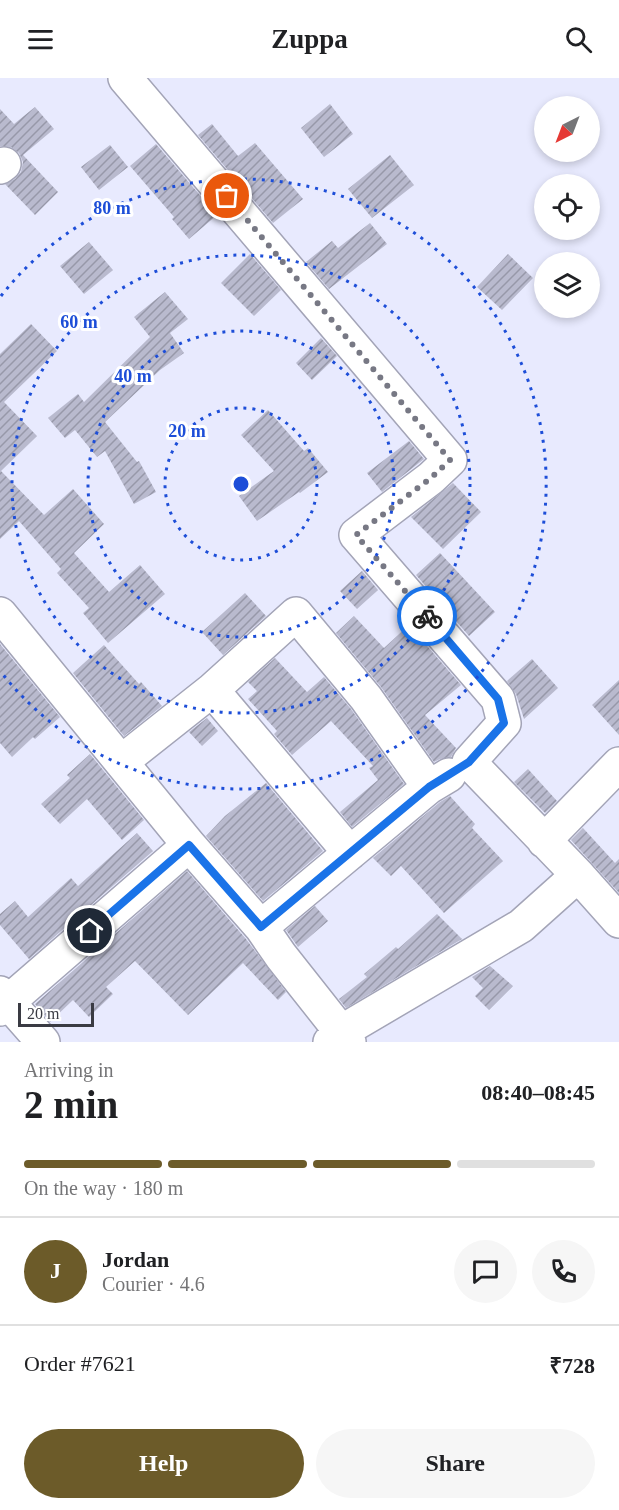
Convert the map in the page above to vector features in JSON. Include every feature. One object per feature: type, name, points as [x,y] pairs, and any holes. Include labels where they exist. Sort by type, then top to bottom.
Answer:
[{"type":"street","points":[[125,78],[450,460],[431,478],[356,535],[498,699],[504,723],[469,762],[429,787],[261,927]]},
{"type":"street","points":[[0,614],[189,845],[261,927],[340,1039],[521,926],[578,875]]},
{"type":"street","points":[[121,762],[212,690],[296,614],[366,698],[429,787]]},
{"type":"street","points":[[212,690],[350,853]]},
{"type":"street","points":[[469,762],[619,921]]},
{"type":"street","points":[[544,842],[619,764]]},
{"type":"street","points":[[43,1042],[3,1001],[189,845]]},
{"type":"building","points":[[330,104],[353,134],[324,157],[301,128]]},
{"type":"building","points":[[35,107],[54,129],[23,155],[58,192],[35,215],[5,184],[15,179],[21,172],[23,162],[19,153],[11,147],[0,146],[0,109],[14,124]]},
{"type":"building","points":[[212,124],[238,156],[255,143],[303,199],[273,223],[198,135]]},
{"type":"building","points":[[156,144],[217,215],[189,239],[172,219],[174,217],[130,166]]},
{"type":"building","points":[[110,145],[128,167],[99,190],[81,167]]},
{"type":"building","points":[[390,155],[414,185],[372,218],[348,189]]},
{"type":"building","points":[[370,223],[387,244],[329,289],[306,262],[332,241],[338,248]]},
{"type":"building","points":[[89,242],[113,270],[84,294],[60,266]]},
{"type":"building","points":[[250,254],[281,290],[254,316],[221,283]]},
{"type":"building","points":[[508,254],[533,278],[502,310],[477,287]]},
{"type":"building","points":[[165,292],[188,319],[170,333],[184,353],[160,370],[105,422],[137,462],[139,461],[156,492],[134,504],[105,451],[97,457],[75,430],[65,438],[48,418],[78,394],[84,402],[150,337],[134,317]]},
{"type":"building","points":[[31,324],[57,351],[4,402],[37,436],[1,471],[44,515],[73,489],[104,524],[74,553],[109,592],[140,565],[165,594],[108,643],[83,613],[89,608],[57,573],[61,569],[19,521],[0,539],[0,354]]},
{"type":"building","points":[[321,338],[337,356],[312,380],[296,363]]},
{"type":"building","points":[[268,410],[304,451],[308,448],[328,472],[257,521],[239,496],[274,471],[241,435]]},
{"type":"building","points":[[409,441],[424,459],[382,492],[367,473]]},
{"type":"building","points":[[453,483],[481,512],[443,549],[411,517]]},
{"type":"building","points":[[440,553],[495,612],[469,636],[416,575]]},
{"type":"building","points":[[362,571],[378,590],[357,609],[340,591]]},
{"type":"building","points":[[245,593],[266,616],[223,655],[202,632]]},
{"type":"building","points":[[354,616],[384,648],[409,625],[461,685],[425,715],[456,748],[451,757],[434,762],[381,687],[336,633]]},
{"type":"building","points":[[0,644],[60,717],[35,739],[33,737],[12,757],[0,743]]},
{"type":"building","points":[[104,645],[162,706],[124,736],[73,673]]},
{"type":"building","points":[[275,658],[307,692],[324,677],[351,709],[404,784],[352,827],[340,812],[378,780],[369,768],[373,766],[331,721],[292,755],[274,734],[277,731],[248,699],[257,691],[248,682]]},
{"type":"building","points":[[532,659],[558,688],[524,719],[516,694],[507,681]]},
{"type":"building","points":[[619,680],[619,735],[592,705]]},
{"type":"building","points":[[207,718],[218,731],[202,746],[189,732]]},
{"type":"building","points":[[90,754],[144,820],[122,840],[87,799],[60,824],[41,804],[70,778],[67,775]]},
{"type":"building","points":[[528,769],[557,801],[545,813],[514,782]]},
{"type":"building","points":[[266,783],[323,851],[263,901],[206,836],[225,816]]},
{"type":"building","points":[[450,796],[475,824],[472,828],[503,861],[444,913],[401,866],[391,876],[373,858]]},
{"type":"building","points":[[583,828],[615,863],[619,859],[619,893],[571,840]]},
{"type":"building","points":[[137,833],[153,851],[29,959],[0,925],[0,914],[15,901],[28,917],[71,878],[78,886]]},
{"type":"building","points":[[187,871],[246,939],[286,992],[278,1000],[243,963],[188,1015],[135,961],[106,987],[113,994],[89,1017],[73,1000],[50,1022],[35,1004]]},
{"type":"building","points":[[315,906],[328,921],[298,947],[286,930]]},
{"type":"building","points":[[437,914],[462,939],[346,1008],[339,999],[367,977],[364,974],[396,947],[398,949]]},
{"type":"building","points":[[490,966],[513,986],[489,1010],[475,996],[483,988],[472,977]]},
{"type":"way so far","points":[[227,196],[450,460],[431,478],[356,535],[427,616]]},
{"type":"route","points":[[90,931],[189,845],[261,927],[429,787],[469,762],[504,723],[498,699],[427,616]]}]
